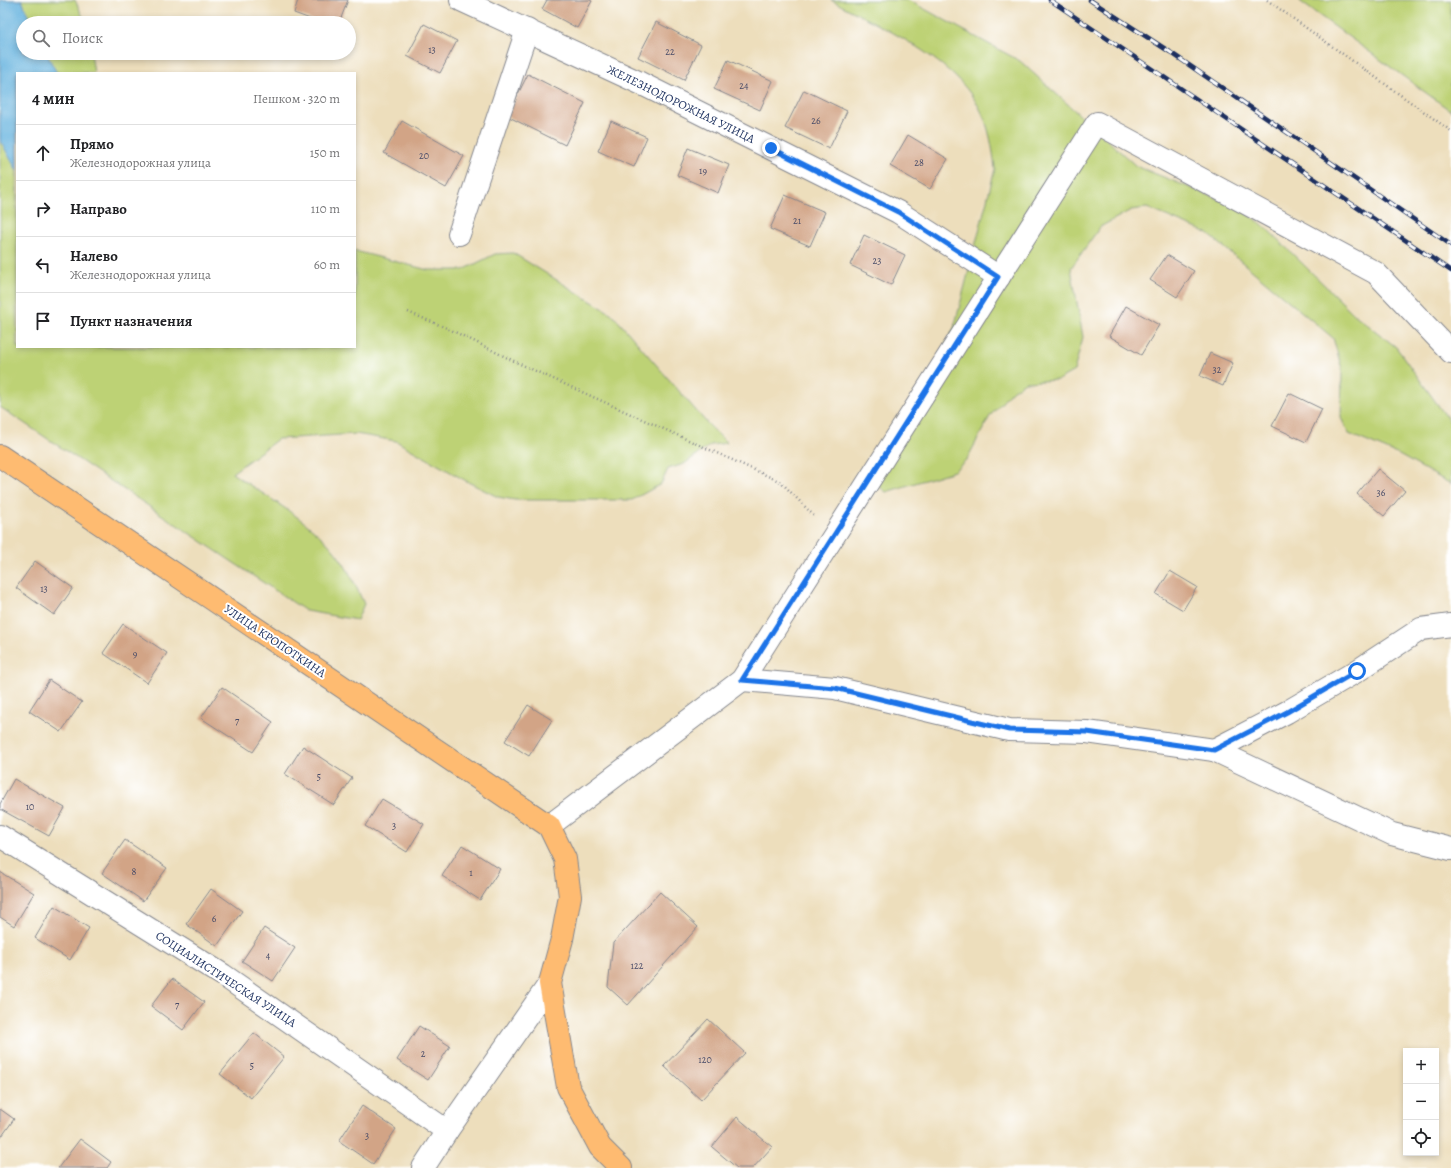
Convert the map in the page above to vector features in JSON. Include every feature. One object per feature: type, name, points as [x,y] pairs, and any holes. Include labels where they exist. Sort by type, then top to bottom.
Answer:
[{"type":"main road","name":"УЛИЦА КРОПОТКИНА","points":[[0,456],[549,826]]},
{"type":"main road","points":[[549,826],[565,860],[570,896],[562,939],[550,983],[568,1087],[600,1147],[620,1168]]},
{"type":"street","name":"ЖЕЛЕЗНОДОРОЖНАЯ УЛИЦА","points":[[461,0],[640,83],[898,212],[998,277]]},
{"type":"street","points":[[459,234],[527,30]]},
{"type":"street","points":[[549,826],[742,680],[1097,123],[1376,273],[1451,352]]},
{"type":"street","points":[[1214,750],[1287,712],[1421,629],[1451,625]]},
{"type":"street","points":[[742,680],[835,688],[1009,730],[1087,732],[1214,750],[1392,834],[1451,849]]},
{"type":"street","name":"СОЦИАЛИСТИЧЕСКАЯ УЛИЦА","points":[[0,836],[223,975],[447,1131]]},
{"type":"street","points":[[423,1168],[550,983]]},
{"type":"path","points":[[1267,0],[1451,131]]},
{"type":"path","points":[[408,312],[781,482],[834,536]]},
{"type":"green space","points":[[0,0],[75,0],[83,16],[16,16],[16,60],[92,60],[94,72],[16,72],[16,348],[356,348],[356,250],[428,270],[463,270],[495,254],[513,253],[612,314],[706,422],[727,443],[711,445],[684,464],[668,469],[661,484],[632,500],[515,500],[498,497],[468,482],[396,441],[356,434],[278,439],[232,473],[301,520],[326,541],[344,565],[364,604],[357,620],[306,611],[0,407]]},
{"type":"green space","points":[[831,0],[908,0],[1020,61],[1136,166],[1233,205],[1262,224],[1354,314],[1396,347],[1451,423],[1451,484],[1399,455],[1349,434],[1341,418],[1342,369],[1333,338],[1207,233],[1147,208],[1131,210],[1100,227],[1071,268],[1083,337],[1074,371],[1058,380],[1025,382],[1012,391],[990,416],[967,459],[954,471],[886,492],[873,482],[954,328],[995,169],[990,137],[985,121],[979,107],[967,89],[933,58],[913,44]]},
{"type":"green space","points":[[1298,0],[1451,0],[1451,111]]},
{"type":"water","points":[[0,0],[22,0],[28,16],[16,16],[16,60],[50,60],[56,72],[16,72],[16,169],[0,140]]},
{"type":"building","points":[[298,0],[348,0],[342,16],[302,16],[294,13]]},
{"type":"building","points":[[547,0],[592,1],[577,28],[542,9]]},
{"type":"building","points":[[656,22],[701,45],[684,80],[638,57]]},
{"type":"building","points":[[424,24],[457,41],[440,73],[407,56]]},
{"type":"building","points":[[728,60],[773,81],[760,110],[714,89]]},
{"type":"building","points":[[528,74],[585,103],[565,145],[507,116]]},
{"type":"building","points":[[804,90],[847,111],[829,149],[785,128]]},
{"type":"building","points":[[402,121],[464,156],[446,188],[384,153]]},
{"type":"building","points":[[611,121],[647,137],[634,167],[598,151]]},
{"type":"building","points":[[908,135],[948,159],[930,189],[890,166]]},
{"type":"building","points":[[688,148],[729,165],[718,193],[677,175]]},
{"type":"building","points":[[785,195],[825,212],[810,246],[770,229]]},
{"type":"building","points":[[864,235],[905,255],[891,285],[850,265]]},
{"type":"building","points":[[1167,255],[1194,271],[1177,297],[1150,280]]},
{"type":"building","points":[[1126,306],[1159,325],[1141,355],[1109,336]]},
{"type":"building","points":[[1210,353],[1233,363],[1223,386],[1200,376]]},
{"type":"building","points":[[1289,393],[1322,409],[1306,442],[1272,426]]},
{"type":"building","points":[[1378,469],[1405,491],[1384,516],[1357,494]]},
{"type":"building","points":[[35,561],[73,588],[54,615],[16,588]]},
{"type":"building","points":[[1170,571],[1197,587],[1183,610],[1156,594]]},
{"type":"building","points":[[123,624],[167,653],[147,683],[103,653]]},
{"type":"building","points":[[49,680],[82,702],[61,732],[29,711]]},
{"type":"building","points":[[222,687],[273,722],[253,752],[201,718]]},
{"type":"building","points":[[528,705],[552,720],[529,756],[505,741]]},
{"type":"building","points":[[303,746],[352,778],[334,805],[285,774]]},
{"type":"building","points":[[14,779],[65,808],[49,836],[0,809],[0,804]]},
{"type":"building","points":[[382,799],[424,824],[407,852],[365,826]]},
{"type":"building","points":[[125,840],[167,868],[143,901],[102,873]]},
{"type":"building","points":[[462,845],[500,869],[480,900],[442,876]]},
{"type":"building","points":[[0,872],[34,893],[14,926],[0,917]]},
{"type":"building","points":[[211,889],[242,911],[217,946],[186,924]]},
{"type":"building","points":[[660,892],[698,927],[628,1005],[608,987],[613,943]]},
{"type":"building","points":[[54,906],[89,928],[70,960],[35,938]]},
{"type":"building","points":[[264,928],[295,948],[273,981],[242,961]]},
{"type":"building","points":[[172,979],[204,1002],[183,1030],[151,1006]]},
{"type":"building","points":[[708,1019],[745,1053],[701,1100],[664,1066]]},
{"type":"building","points":[[419,1026],[450,1046],[428,1080],[397,1060]]},
{"type":"building","points":[[254,1033],[284,1057],[251,1098],[220,1074]]},
{"type":"building","points":[[362,1106],[396,1129],[373,1164],[339,1141]]},
{"type":"building","points":[[0,1109],[14,1119],[0,1139]]},
{"type":"building","points":[[737,1117],[772,1147],[753,1168],[737,1168],[712,1147]]},
{"type":"building","points":[[80,1139],[111,1162],[107,1168],[58,1168]]},
{"type":"railway","points":[[1050,0],[1451,271]]},
{"type":"railway","points":[[1090,0],[1170,52],[1451,245]]},
{"type":"route","points":[[771,148],[898,212],[998,277],[742,680],[835,688],[1009,730],[1087,732],[1214,750],[1287,712],[1357,671]]}]
